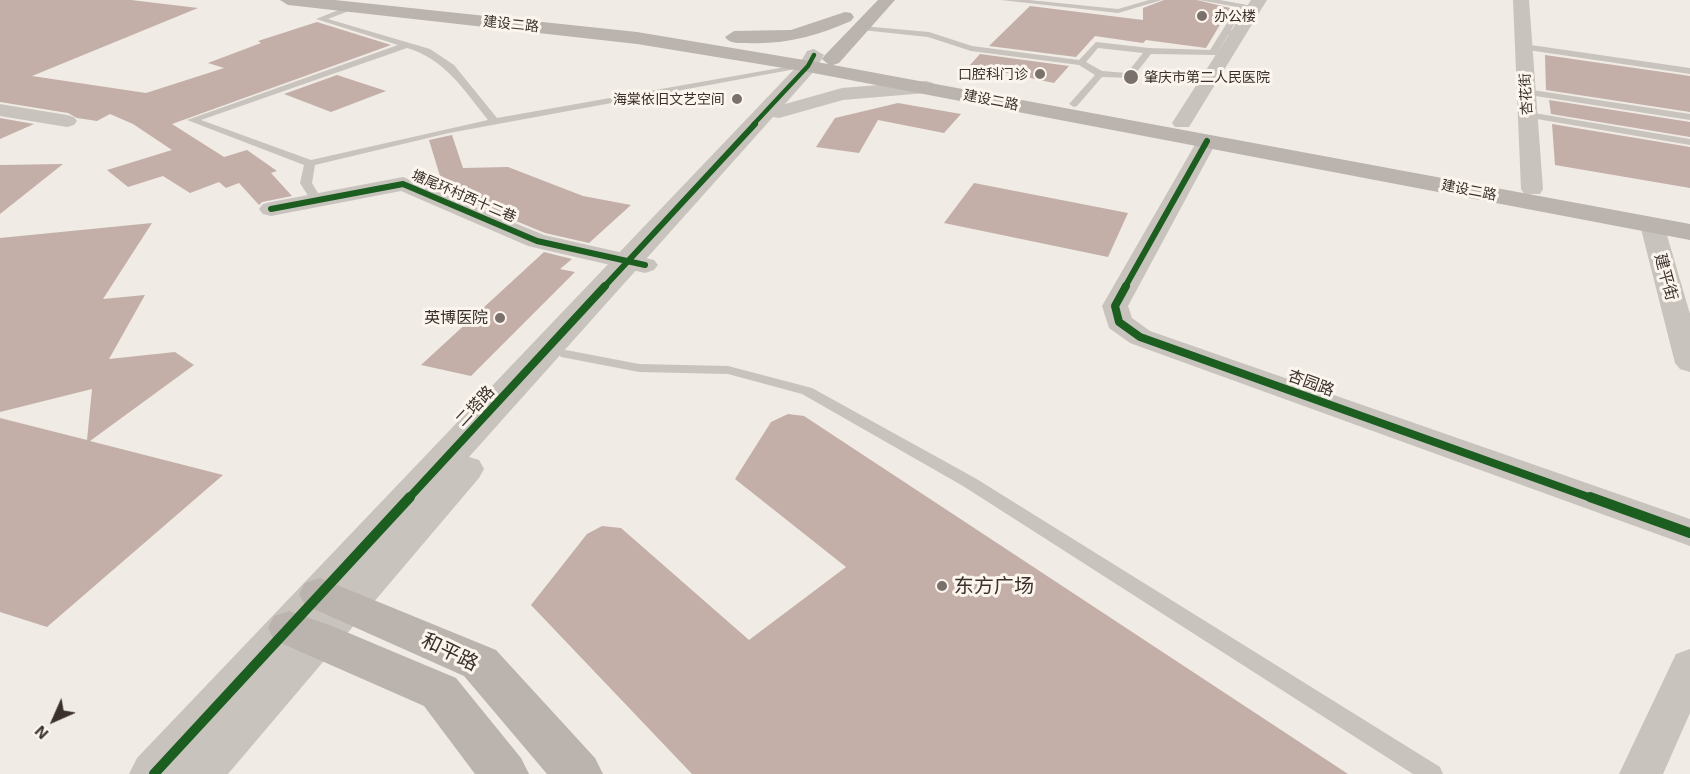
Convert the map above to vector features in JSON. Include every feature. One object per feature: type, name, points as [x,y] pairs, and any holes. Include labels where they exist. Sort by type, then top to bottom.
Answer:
[{"type":"main road","name":"建设二路","points":[[288,0],[645,34],[712,36],[926,87],[1690,232]]},
{"type":"main road","name":"建设二路","points":[[394,0],[645,34],[819,62],[875,61],[1074,104],[1690,218]]},
{"type":"main road","name":"二塔路","points":[[819,62],[845,17],[859,0]]},
{"type":"main road","name":"二塔路","points":[[819,62],[860,30],[887,0]]},
{"type":"main road","points":[[712,36],[794,37],[811,33],[845,17]]},
{"type":"main road","points":[[860,30],[875,61]]},
{"type":"main road","points":[[318,616],[440,692],[504,774]]},
{"type":"main road","name":"和平路","points":[[318,616],[480,663],[578,774]]},
{"type":"street","name":"杏花街","points":[[1521,0],[1532,189]]},
{"type":"street","points":[[1182,123],[1232,33],[1252,4]]},
{"type":"street","name":"二塔路","points":[[154,774],[318,616],[566,354],[636,263],[779,112],[819,62]]},
{"type":"street","name":"二塔路","points":[[197,774],[318,616],[819,62]]},
{"type":"street","points":[[779,112],[842,94],[926,87]]},
{"type":"street","points":[[0,110],[68,121]]},
{"type":"street","name":"杏园路","points":[[1207,141],[1114,306],[1119,322],[1140,337],[1690,533]]},
{"type":"street","name":"塘尾环村西十二巷","points":[[271,209],[404,184],[537,241],[636,263]]},
{"type":"street","name":"建平街","points":[[1652,225],[1690,363]]},
{"type":"street","points":[[1641,774],[1690,666]]},
{"type":"lane","points":[[1005,0],[1118,11],[1158,0]]},
{"type":"lane","points":[[1203,0],[1252,4]]},
{"type":"lane","points":[[351,7],[320,19],[427,51],[451,67],[495,122]]},
{"type":"lane","points":[[860,30],[929,35],[971,48],[1081,63],[1100,74],[1130,76],[1149,51]]},
{"type":"lane","points":[[1081,63],[1096,45],[1149,51],[1213,53],[1232,33]]},
{"type":"lane","points":[[406,45],[192,120],[310,164],[448,130],[819,62]]},
{"type":"lane","points":[[1524,47],[1690,71]]},
{"type":"lane","points":[[1074,104],[1100,74]]},
{"type":"lane","points":[[1526,92],[1690,117]]},
{"type":"lane","points":[[1528,115],[1690,142]]},
{"type":"lane","points":[[310,164],[306,183],[316,200]]},
{"type":"lane","points":[[566,354],[639,368],[728,370],[807,391],[969,482],[1432,774]]},
{"type":"building","points":[[0,0],[131,0],[198,8],[32,76],[146,93],[224,68],[208,63],[261,43],[258,41],[317,22],[391,45],[172,124],[224,157],[247,150],[277,171],[271,173],[292,196],[262,202],[259,205],[239,183],[226,188],[219,182],[190,193],[163,176],[128,187],[107,170],[172,150],[133,124],[110,114],[97,121],[77,118],[68,113],[0,102]]},
{"type":"building","points":[[1164,0],[1197,0],[1230,8],[1206,48],[1146,40],[1143,43],[1095,36],[1076,57],[989,46],[1030,6],[1143,20],[1143,8]]},
{"type":"building","points":[[980,54],[1069,66],[1054,83],[970,65]]},
{"type":"building","points":[[1545,55],[1690,76],[1690,112],[1546,90]]},
{"type":"building","points":[[337,75],[386,91],[331,112],[284,94]]},
{"type":"building","points":[[1549,100],[1690,122],[1690,137],[1551,114]]},
{"type":"building","points":[[898,103],[961,114],[944,133],[878,120],[859,153],[816,147],[835,118]]},
{"type":"building","points":[[0,118],[34,124],[0,139]]},
{"type":"building","points":[[1552,124],[1690,147],[1690,188],[1555,165]]},
{"type":"building","points":[[452,135],[463,168],[508,167],[583,196],[631,205],[589,243],[545,233],[424,183],[440,176],[429,140]]},
{"type":"building","points":[[63,164],[0,214],[0,165]]},
{"type":"building","points":[[974,183],[1128,213],[1108,257],[944,223]]},
{"type":"building","points":[[152,223],[103,299],[145,295],[109,359],[175,352],[194,365],[90,441],[223,475],[47,627],[0,612],[0,418],[87,440],[92,389],[0,412],[0,238]]},
{"type":"building","name":"英博医院","points":[[544,252],[572,259],[560,269],[575,272],[471,376],[421,365]]},
{"type":"building","name":"东方广场","points":[[788,414],[804,416],[1348,774],[692,774],[531,605],[587,534],[602,526],[621,528],[749,640],[846,567],[735,479],[771,422]]},
{"type":"cycle path","points":[[154,774],[808,66],[814,55]]},
{"type":"cycle path","points":[[1207,141],[1115,306],[1119,322],[1140,337],[1690,533]]},
{"type":"cycle path","points":[[271,209],[403,184],[537,241],[645,265]]},
{"type":"place","name":"办公楼","points":[[1202,16]]},
{"type":"place","name":"口腔科门诊","points":[[1040,74]]},
{"type":"place","name":"肇庆市第二人民医院","points":[[1131,77]]},
{"type":"place","name":"海棠依旧文艺空间","points":[[737,99]]},
{"type":"place","name":"英博医院","points":[[500,318]]},
{"type":"place","name":"东方广场","points":[[942,586]]}]
